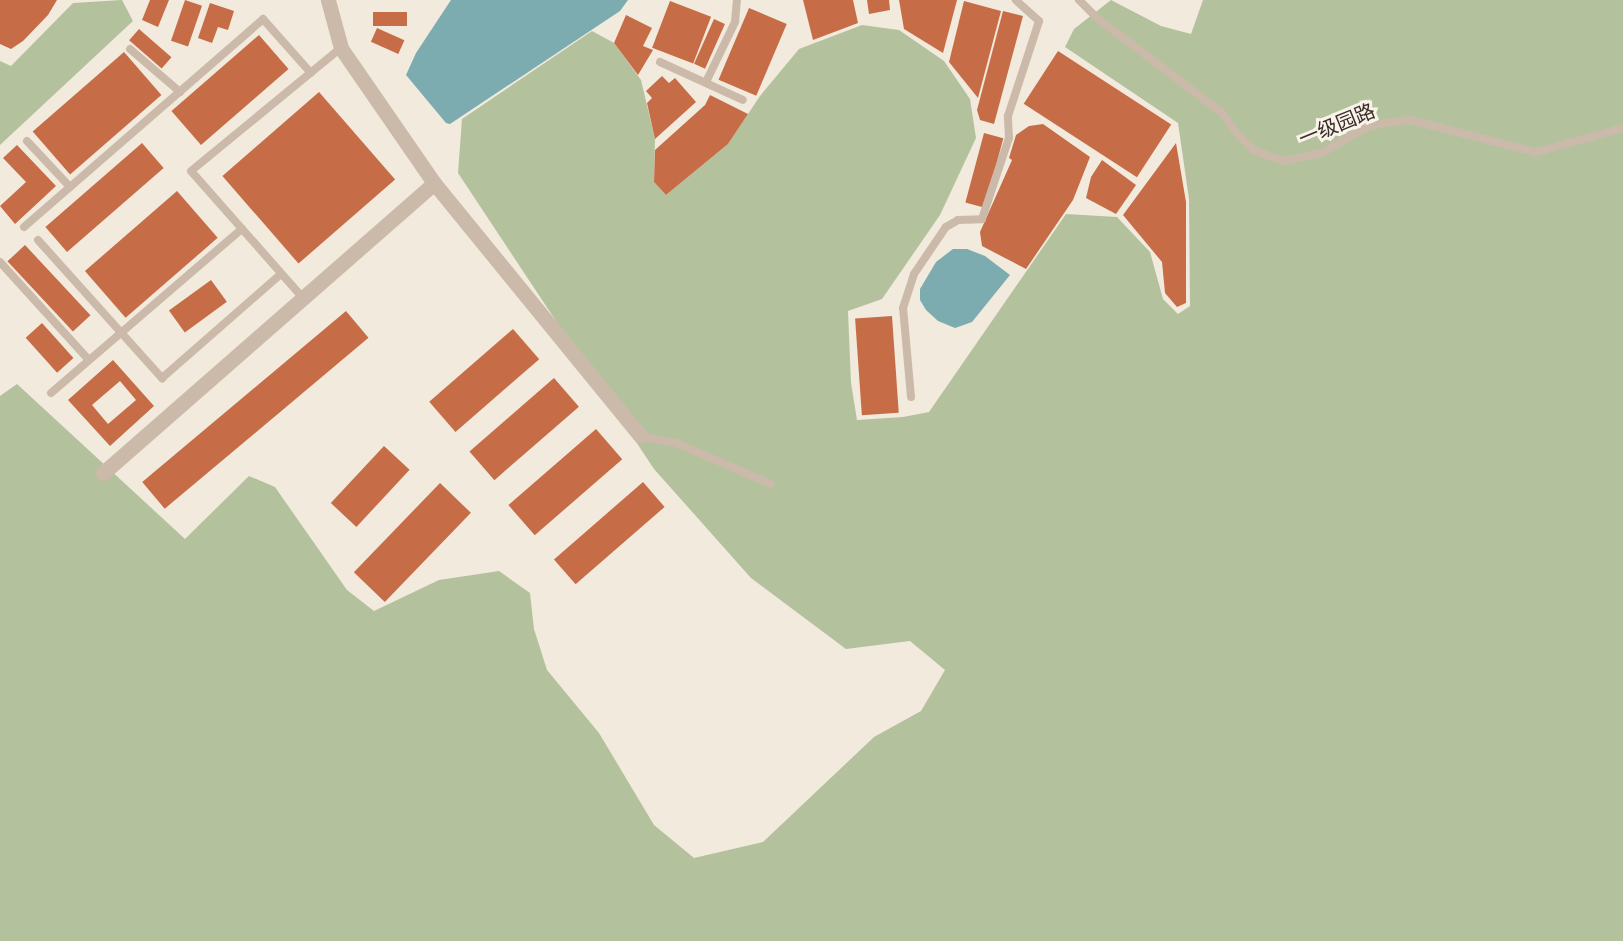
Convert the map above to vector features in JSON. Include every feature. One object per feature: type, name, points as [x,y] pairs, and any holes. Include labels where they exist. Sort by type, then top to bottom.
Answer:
[{"type":"street","points":[[328,0],[341,48],[434,183],[640,436]]},
{"type":"street","points":[[103,473],[434,183]]},
{"type":"lane","points":[[706,82],[735,22],[736,0]]},
{"type":"lane","points":[[911,397],[903,308],[914,274],[946,227],[958,220],[982,219],[1009,138],[1008,116],[1039,21],[1016,0]]},
{"type":"lane","name":"一级园路","points":[[1079,0],[1097,18],[1222,113],[1253,150],[1284,161],[1322,153],[1367,128],[1410,120],[1536,152],[1623,128]]},
{"type":"lane","points":[[24,227],[263,19],[311,73]]},
{"type":"lane","points":[[303,298],[191,171],[341,48]]},
{"type":"lane","points":[[130,49],[180,92]]},
{"type":"lane","points":[[660,62],[743,100]]},
{"type":"lane","points":[[27,141],[70,187]]},
{"type":"lane","points":[[51,393],[242,229]]},
{"type":"lane","points":[[38,240],[162,378],[281,274]]},
{"type":"lane","points":[[0,262],[89,360]]},
{"type":"lane","points":[[640,436],[676,443],[771,484]]},
{"type":"green space","points":[[122,0],[133,21],[0,145],[0,61],[11,66],[73,3]]},
{"type":"green space","points":[[1111,0],[1161,26],[1191,34],[1203,0],[1623,0],[1623,941],[0,941],[0,396],[17,384],[185,539],[249,476],[275,487],[347,590],[374,611],[439,580],[499,571],[530,593],[534,629],[547,670],[599,733],[654,825],[694,858],[763,842],[874,737],[921,711],[945,670],[910,641],[846,649],[751,578],[654,469],[458,173],[462,119],[592,31],[614,43],[641,80],[655,139],[654,182],[666,195],[728,144],[760,96],[799,49],[862,25],[899,30],[944,61],[970,99],[976,138],[940,215],[882,299],[848,311],[851,383],[857,420],[903,417],[929,412],[1066,214],[1117,217],[1150,252],[1163,299],[1178,314],[1190,306],[1189,199],[1178,123],[1065,47],[1074,29]]},
{"type":"water","points":[[451,0],[628,0],[620,11],[450,124],[446,123],[406,75],[416,53]]},
{"type":"water","points":[[953,249],[967,249],[985,256],[1010,275],[972,322],[955,328],[938,321],[926,310],[920,300],[920,289],[936,262]]},
{"type":"building","points":[[0,0],[57,0],[48,15],[23,41],[11,49],[0,44]]},
{"type":"building","points":[[150,0],[169,0],[158,27],[142,20]]},
{"type":"building","points":[[185,0],[202,6],[188,47],[171,41]]},
{"type":"building","points":[[803,0],[853,0],[858,23],[813,40]]},
{"type":"building","points":[[867,0],[889,0],[890,10],[869,14]]},
{"type":"building","points":[[899,0],[957,0],[943,53],[904,29]]},
{"type":"building","points":[[670,1],[711,17],[693,63],[652,48]]},
{"type":"building","points":[[964,1],[1001,11],[978,98],[949,62]]},
{"type":"building","points":[[210,3],[234,11],[228,30],[218,27],[212,43],[198,38]]},
{"type":"building","points":[[749,8],[787,24],[756,96],[719,80]]},
{"type":"building","points":[[1003,11],[1023,16],[994,124],[980,120],[977,110]]},
{"type":"building","points":[[373,12],[407,12],[407,26],[373,26]]},
{"type":"building","points":[[626,15],[652,28],[643,46],[653,50],[638,75],[614,43]]},
{"type":"building","points":[[714,19],[725,24],[705,69],[694,64]]},
{"type":"building","points":[[377,28],[404,40],[398,54],[371,42]]},
{"type":"building","points":[[139,29],[171,57],[162,69],[129,40]]},
{"type":"building","points":[[259,35],[289,69],[201,145],[171,111]]},
{"type":"building","points":[[1058,51],[1171,125],[1137,177],[1024,104]]},
{"type":"building","points":[[124,52],[161,95],[70,174],[33,131]]},
{"type":"building","points":[[662,76],[669,83],[675,78],[696,102],[655,139],[647,103],[652,98],[646,91]]},
{"type":"building","points":[[319,92],[395,180],[299,264],[222,176]]},
{"type":"building","points":[[710,95],[748,114],[728,144],[666,195],[654,182],[655,150],[705,105]]},
{"type":"building","points":[[1043,124],[1090,157],[1073,200],[1026,269],[982,246],[980,232],[1012,160],[1009,158],[1016,135],[1029,126]]},
{"type":"building","points":[[984,133],[1003,138],[985,208],[965,203]]},
{"type":"building","points":[[142,143],[164,168],[67,252],[45,227]]},
{"type":"building","points":[[1176,143],[1186,202],[1186,303],[1177,307],[1165,293],[1162,262],[1123,215]]},
{"type":"building","points":[[17,145],[56,186],[15,224],[0,206],[26,182],[3,158]]},
{"type":"building","points":[[1102,160],[1136,185],[1116,214],[1086,198],[1091,177]]},
{"type":"building","points":[[177,191],[218,238],[126,318],[85,271]]},
{"type":"building","points":[[25,245],[90,315],[73,332],[7,261]]},
{"type":"building","points":[[211,280],[227,302],[185,332],[169,311]]},
{"type":"building","points":[[346,311],[368,338],[165,509],[142,482]]},
{"type":"building","points":[[892,316],[899,413],[862,415],[855,319]]},
{"type":"building","points":[[42,323],[73,358],[57,373],[26,338]]},
{"type":"building","points":[[513,329],[539,359],[455,432],[429,402]]},
{"type":"building","points":[[113,360],[154,406],[110,446],[68,400]],"holes":[[[120,381],[136,400],[108,424],[92,405]]]},
{"type":"building","points":[[554,378],[579,407],[494,480],[469,451]]},
{"type":"building","points":[[596,429],[622,459],[535,535],[508,505]]},
{"type":"building","points":[[384,446],[410,470],[356,527],[331,503]]},
{"type":"building","points":[[643,482],[665,507],[576,584],[554,559]]},
{"type":"building","points":[[440,483],[471,513],[385,602],[354,572]]}]
